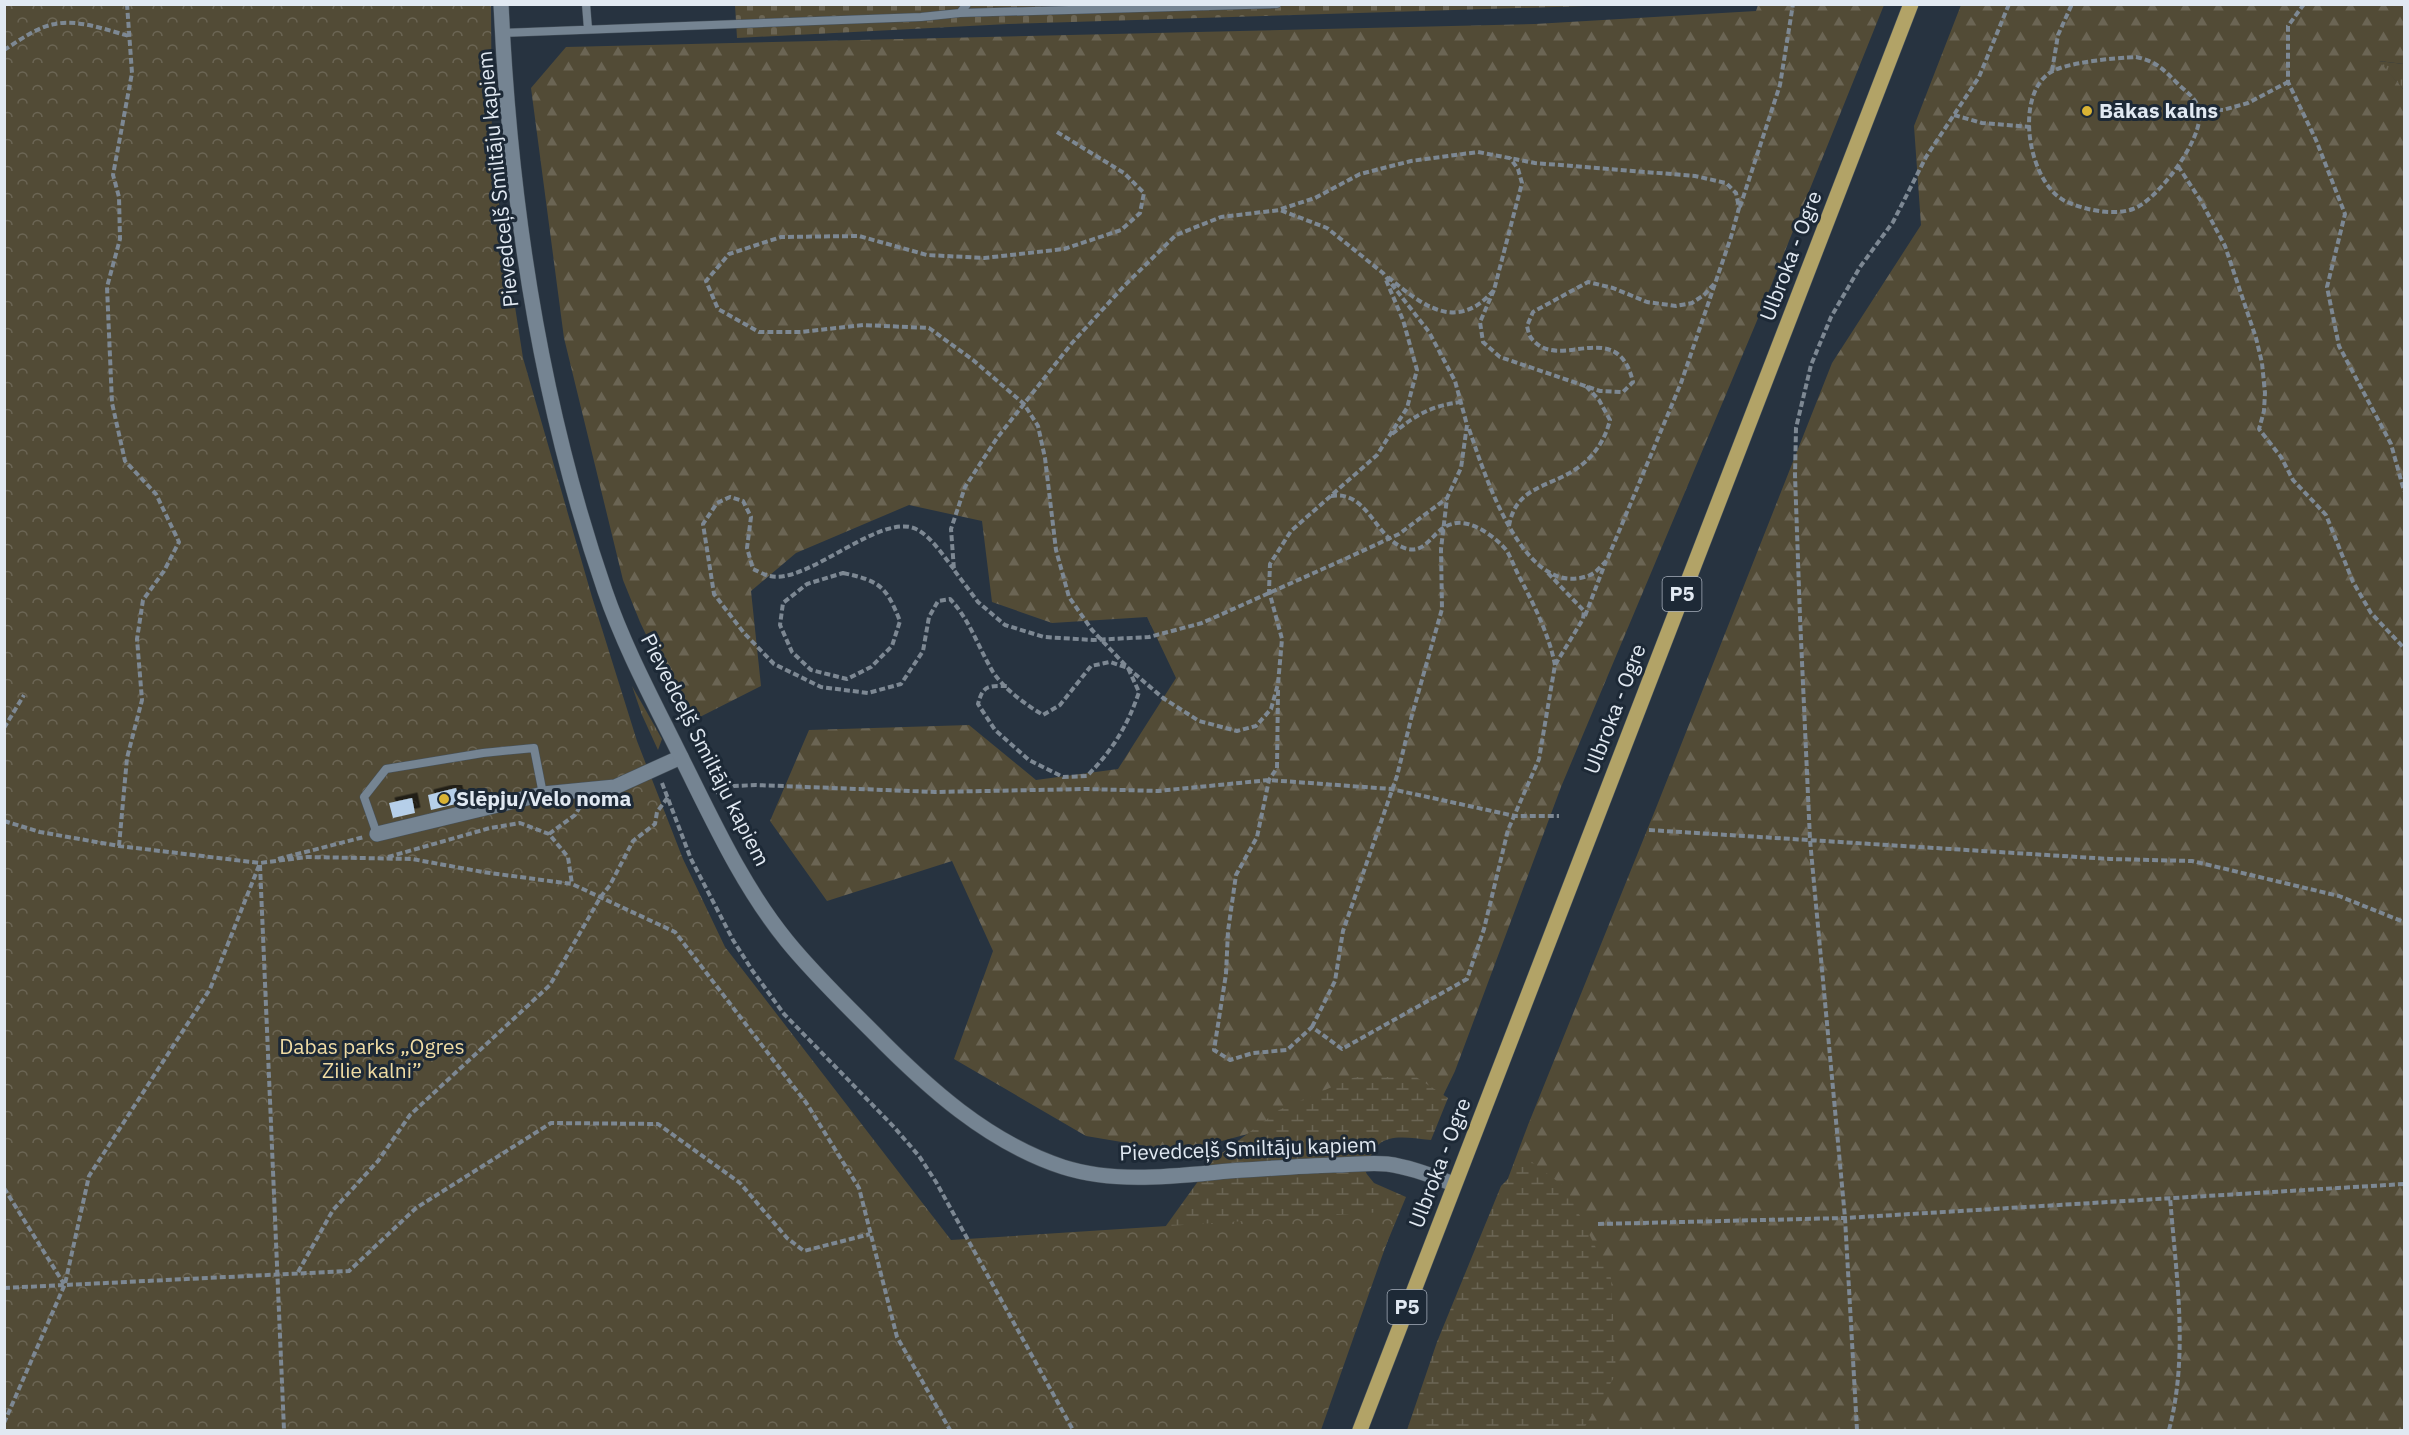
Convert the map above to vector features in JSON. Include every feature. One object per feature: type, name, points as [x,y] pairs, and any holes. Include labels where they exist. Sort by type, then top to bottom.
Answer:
[{"type":"main road","name":"Ulbroka - Ogre","points":[[1360,1431],[1911,4]]},
{"type":"street","name":"Pievedceļš Smiltāju kapiem","points":[[501,4],[512,159],[535,319],[574,487],[606,594],[650,696],[703,801],[750,886],[786,940],[912,1072],[978,1125],[1026,1153],[1068,1168],[1106,1175],[1164,1177],[1298,1166],[1385,1163],[1416,1170],[1454,1184]]},
{"type":"street","points":[[377,834],[543,794],[615,787],[681,757]]},
{"type":"lane","points":[[586,4],[588,29]]},
{"type":"lane","points":[[960,13],[967,4]]},
{"type":"lane","points":[[502,33],[921,17],[960,13],[1277,4]]},
{"type":"lane","points":[[377,834],[364,797],[386,769],[483,753],[534,748],[543,794]]},
{"type":"path","points":[[119,846],[127,758],[142,700],[137,639],[142,600],[164,571],[179,542],[156,494],[125,461],[112,403],[107,287],[120,239],[119,197],[113,175],[132,73],[127,4]]},
{"type":"path","points":[[1555,665],[1583,619],[1681,383],[1780,85],[1793,4]]},
{"type":"path","points":[[1857,1431],[1845,1218],[1810,840],[1795,444],[1799,409],[1811,365],[1835,309],[1860,267],[1893,222],[1926,157],[1978,77],[2008,4]]},
{"type":"path","points":[[2052,71],[2058,35],[2072,4]]},
{"type":"path","points":[[2304,4],[2288,26],[2288,82],[2316,140],[2346,214],[2327,287],[2339,346],[2391,444],[2404,491]]},
{"type":"path","points":[[4,50],[33,32],[55,23],[79,24],[129,36]]},
{"type":"path","points":[[2121,58],[2147,59],[2157,63],[2165,70],[2192,96],[2199,109],[2197,133],[2178,166],[2147,201],[2132,209],[2112,212],[2089,209],[2066,201],[2046,186],[2033,153],[2030,127],[2037,88],[2052,71],[2066,66],[2121,58]]},
{"type":"path","points":[[2199,109],[2223,110],[2248,103],[2288,82]]},
{"type":"path","points":[[1954,115],[1982,123],[2030,127]]},
{"type":"path","points":[[1058,132],[1124,173],[1144,193],[1140,213],[1121,230],[1064,249],[984,258],[927,255],[859,236],[781,237],[729,254],[706,281],[718,309],[759,332],[801,332],[863,325],[929,328],[973,360],[1024,404],[1038,426],[1045,458],[1056,550],[1069,597],[1092,630],[1128,668],[1163,698],[1200,721],[1237,731],[1256,726],[1271,709],[1278,684]]},
{"type":"path","points":[[954,570],[951,529],[965,487],[997,438],[1072,343],[1125,285],[1176,235],[1221,217],[1280,210],[1315,198],[1360,174],[1411,161],[1478,152],[1535,163],[1695,176],[1726,183],[1736,193],[1739,208]]},
{"type":"path","points":[[1510,158],[1518,169],[1522,183],[1494,290],[1480,322],[1483,342],[1500,357],[1600,391],[1623,392],[1633,382],[1629,365],[1616,352],[1593,347],[1568,351],[1545,348],[1532,339],[1527,326],[1533,312],[1558,296],[1588,282],[1613,288],[1647,302],[1676,306],[1692,303],[1704,295],[1716,281]]},
{"type":"path","points":[[2178,166],[2201,201],[2224,246],[2256,338],[2262,363],[2265,393],[2264,411],[2259,429],[2281,457],[2293,480],[2326,515],[2353,582],[2371,613],[2404,648]]},
{"type":"path","points":[[1280,210],[1327,228],[1415,299],[1440,311],[1463,312],[1483,303],[1494,290]]},
{"type":"path","points":[[1383,273],[1429,332],[1455,381],[1467,425],[1485,476],[1509,527],[1526,555],[1547,572],[1584,611],[1583,619]]},
{"type":"path","points":[[1383,273],[1403,320],[1417,370],[1407,408],[1377,455],[1291,531],[1269,564],[1269,591],[1282,639],[1278,684],[1277,768],[1269,780],[1257,837],[1236,875],[1228,932],[1226,974],[1214,1050],[1230,1060],[1253,1053],[1287,1050],[1312,1027],[1335,981],[1343,931],[1397,776],[1442,609],[1443,527],[1447,498],[1461,468],[1467,425]]},
{"type":"path","points":[[1509,527],[1512,510],[1522,497],[1576,470],[1593,455],[1606,436],[1610,420],[1599,400],[1586,386]]},
{"type":"path","points":[[1389,436],[1417,414],[1438,405],[1461,402]]},
{"type":"path","points":[[1312,1027],[1342,1049],[1467,979],[1484,929],[1508,830],[1539,759],[1555,665],[1552,647],[1536,609],[1506,551],[1490,535],[1472,526],[1453,523],[1443,527],[1422,548],[1412,550],[1400,546],[1390,538],[1369,512],[1353,499],[1339,494],[1330,496]]},
{"type":"path","points":[[1007,686],[989,686],[981,692],[978,704],[995,730],[1029,760],[1063,777],[1087,776],[1109,753],[1131,716],[1139,692],[1128,668],[1110,663],[1091,666],[1060,705],[1043,715],[1021,701],[1007,686],[995,674],[962,612],[950,599],[938,601],[929,617],[923,651],[900,684],[868,693],[821,687],[774,664],[744,633],[714,594],[703,524],[717,503],[730,497],[743,501],[751,517],[747,548],[753,569],[771,577],[793,574],[896,525],[915,529],[931,541],[978,602],[1005,625],[1044,637],[1101,640],[1149,637],[1202,623],[1390,538],[1447,498]]},
{"type":"path","points":[[1547,572],[1570,579],[1591,575],[1607,560]]},
{"type":"path","points":[[843,573],[871,579],[890,596],[900,621],[891,646],[885,653],[871,667],[847,679],[811,670],[792,652],[780,625],[783,603],[807,584],[843,573]]},
{"type":"path","points":[[4,728],[24,695]]},
{"type":"path","points":[[655,767],[669,796],[691,859],[733,940],[784,1014],[894,1127],[919,1156],[936,1182],[1073,1431]]},
{"type":"path","points":[[703,801],[734,786],[756,785],[935,792],[1086,789],[1158,791],[1269,780],[1391,789],[1515,816],[1559,816]]},
{"type":"path","points":[[549,834],[575,815],[585,799],[585,790]]},
{"type":"path","points":[[298,1273],[333,1210],[378,1161],[410,1115],[550,984],[600,898],[610,885],[633,841],[655,824],[657,812],[669,796]]},
{"type":"path","points":[[4,821],[40,832],[119,846],[260,863],[307,857],[412,859],[483,872],[572,884],[675,932],[807,1104],[859,1188],[897,1337],[950,1431]]},
{"type":"path","points":[[386,858],[490,828],[520,823],[549,834],[568,857],[572,884]]},
{"type":"path","points":[[1649,830],[2110,859],[2192,861],[2338,896],[2404,922]]},
{"type":"path","points":[[260,863],[377,834]]},
{"type":"path","points":[[260,863],[284,1431]]},
{"type":"path","points":[[4,1423],[65,1284],[89,1176],[210,989],[260,863]]},
{"type":"path","points":[[4,1287],[349,1270],[416,1208],[551,1123],[658,1124],[740,1183],[787,1238],[804,1251],[870,1234]]},
{"type":"path","points":[[1598,1224],[1845,1218],[2404,1184]]},
{"type":"path","points":[[4,1188],[65,1284]]},
{"type":"path","points":[[2169,1431],[2175,1409],[2181,1343],[2170,1197]]},
{"type":"green space","name":"Dabas parks „Ogres Zilie kalni”","points":[[5,5],[491,5],[492,159],[523,358],[592,597],[637,741],[683,859],[725,947],[951,1240],[1398,1211],[1321,1430],[5,1430]]},
{"type":"green space","points":[[735,5],[1618,5],[1008,24],[737,38]]},
{"type":"green space","points":[[1758,5],[1884,5],[1756,323],[1561,787],[1455,1071],[1426,1131],[1318,1115],[1181,1152],[1086,1136],[954,1059],[993,951],[952,861],[827,901],[770,821],[809,730],[969,725],[1036,780],[1118,769],[1176,678],[1147,617],[1052,623],[992,602],[982,521],[909,505],[796,553],[751,591],[761,686],[688,723],[640,622],[623,580],[564,338],[531,88],[566,47],[1535,24],[1756,11]]},
{"type":"green space","points":[[1961,5],[2404,5],[2404,64],[2379,61],[2404,90],[2404,1430],[1414,1430],[1528,1125],[1832,363],[1921,225],[1914,126]]},
{"type":"green space","points":[[2378,61],[2404,64],[2404,90]]},
{"type":"green space","points":[[632,686],[662,739],[658,750],[642,715]]},
{"type":"green space","points":[[1355,1077],[1416,1077],[1448,1098],[1431,1140],[1388,1139],[1380,1143],[1369,1159],[1366,1173],[1374,1183],[1406,1197],[1309,1430],[1122,1287],[1214,1159],[1279,1110]]},
{"type":"green space","points":[[1528,1159],[1566,1188],[1611,1278],[1616,1374],[1583,1430],[1407,1430],[1437,1342],[1501,1186]]},
{"type":"building","name":"Slēpju/Velo noma","points":[[456,788],[460,803],[431,810],[428,795]]},
{"type":"building","points":[[412,798],[415,813],[393,818],[389,803]]},
{"type":"place","name":"Bākas kalns","points":[[2087,111]]},
{"type":"place","name":"Slēpju/Velo noma","points":[[444,799]]}]
